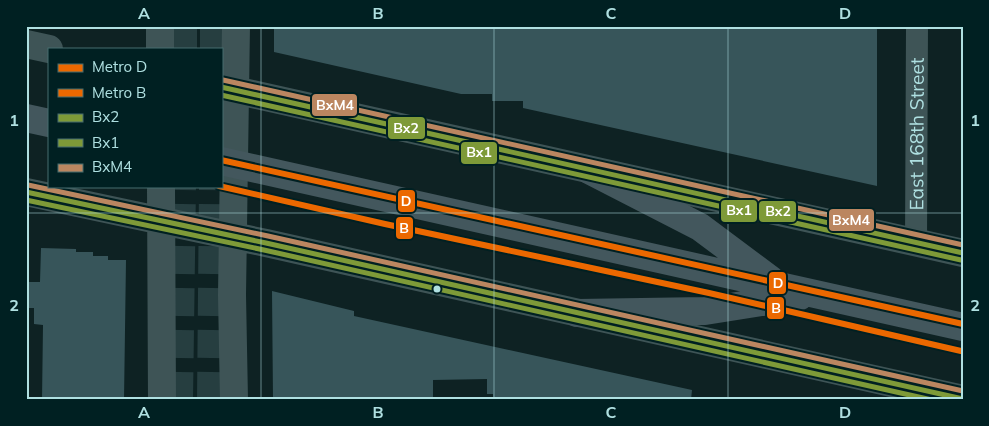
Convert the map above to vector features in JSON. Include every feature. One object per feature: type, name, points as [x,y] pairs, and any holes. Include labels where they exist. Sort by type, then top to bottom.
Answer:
[{"type":"main road","points":[[26,118],[48,123]]},
{"type":"main road","points":[[228,162],[963,327]]},
{"type":"main road","points":[[589,170],[700,227],[778,286]]},
{"type":"main road","points":[[578,313],[705,311],[818,294]]},
{"type":"street","points":[[160,26],[160,48]]},
{"type":"street","points":[[234,400],[233,236],[228,162],[228,89],[236,26]]},
{"type":"street","name":"East 168th Street","points":[[916,242],[917,26]]},
{"type":"street","points":[[26,44],[48,49]]},
{"type":"street","points":[[228,89],[963,252]]},
{"type":"street","points":[[161,188],[162,400]]},
{"type":"street","points":[[26,192],[578,313],[917,394],[963,399]]},
{"type":"building","points":[[274,26],[877,26],[877,186],[523,108],[523,101],[492,101],[492,94],[461,94],[274,52]]},
{"type":"building","points":[[41,248],[76,249],[76,252],[93,252],[93,256],[108,256],[108,260],[126,260],[124,400],[42,400],[43,325],[34,324],[34,308],[26,308],[26,282],[40,282]]},
{"type":"building","points":[[272,291],[354,311],[354,316],[692,390],[691,400],[493,399],[493,394],[487,394],[487,379],[433,380],[433,400],[273,400]]},
{"type":"tunnel","points":[[183,26],[183,48]]},
{"type":"tunnel","points":[[214,26],[214,48]]},
{"type":"tunnel","points":[[179,400],[182,188]]},
{"type":"tunnel","points":[[211,400],[213,188]]},
{"type":"metro line","name":"D","points":[[222,160],[963,324]]},
{"type":"metro line","name":"B","points":[[222,187],[385,224],[709,293],[961,351]]},
{"type":"transit line","name":"BxM4","points":[[223,80],[963,245]]},
{"type":"transit line","name":"Bx2","points":[[222,87],[963,253]]},
{"type":"transit line","name":"Bx1","points":[[222,95],[961,260]]},
{"type":"transit line","name":"BxM4","points":[[28,185],[268,236],[963,391]]},
{"type":"transit line","name":"Bx2","points":[[26,192],[266,243],[963,399]]},
{"type":"transit line","name":"Bx1","points":[[26,200],[264,250],[932,400]]}]
